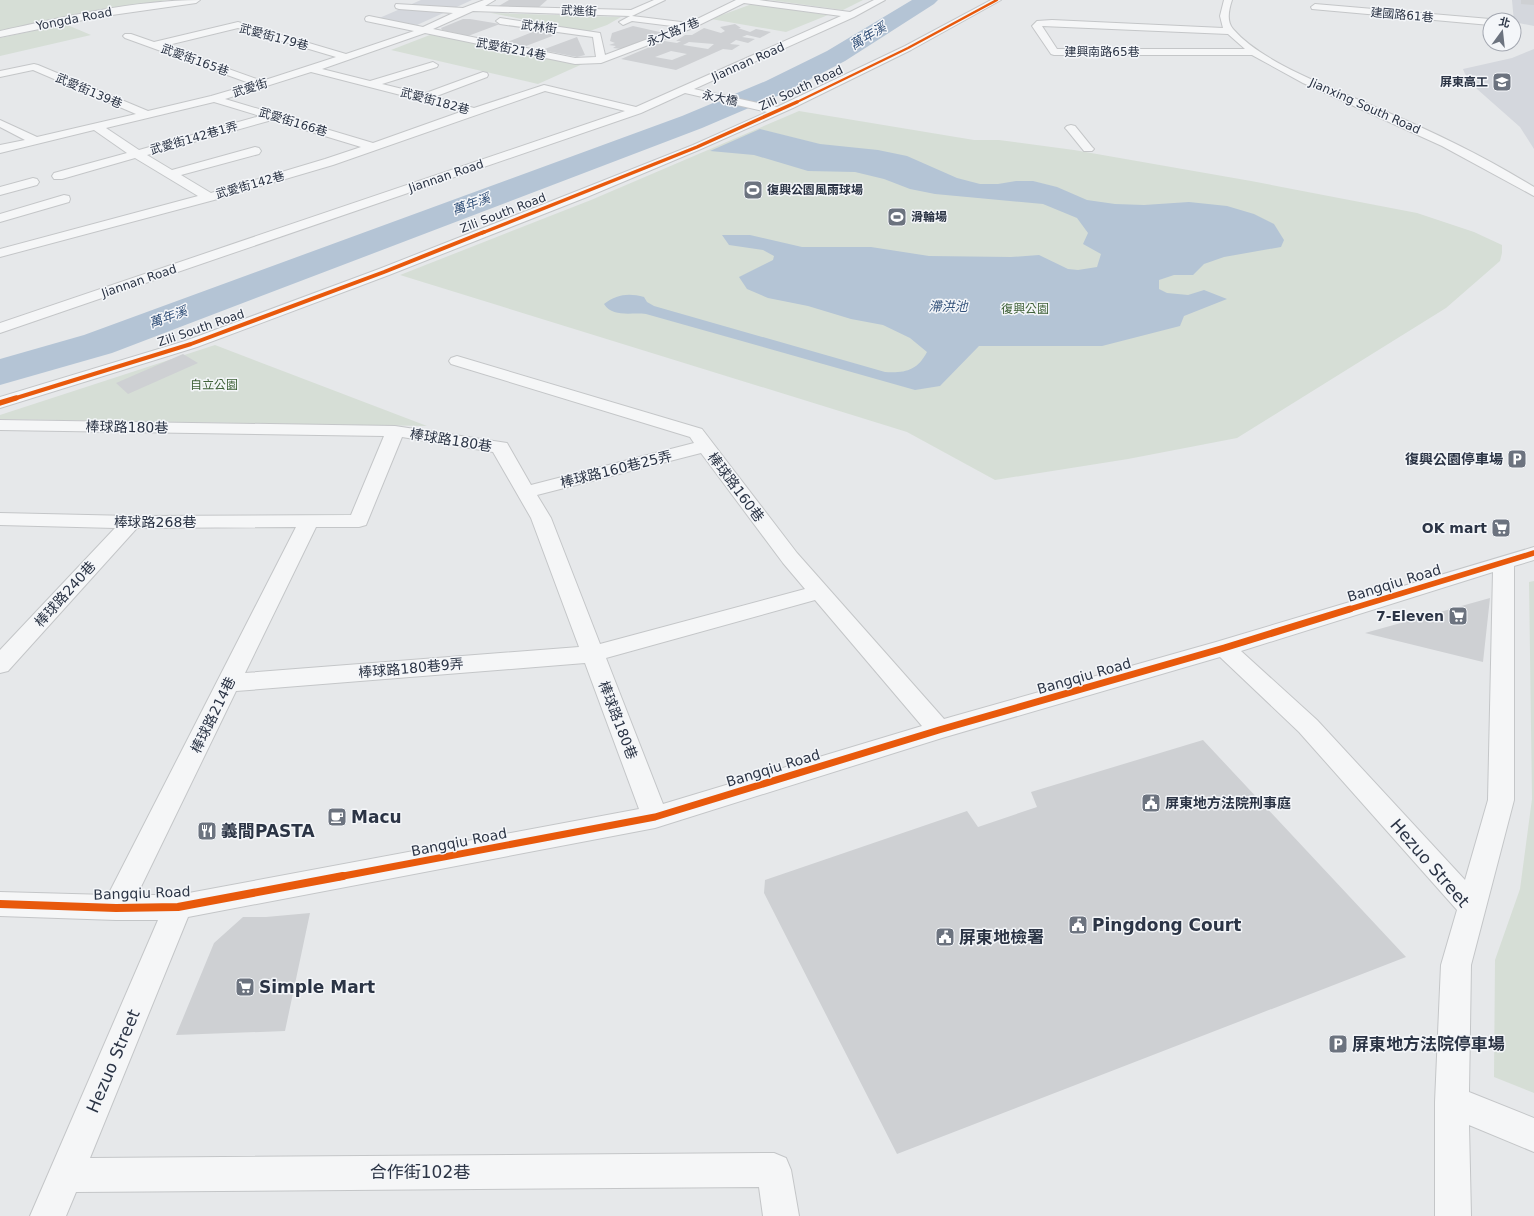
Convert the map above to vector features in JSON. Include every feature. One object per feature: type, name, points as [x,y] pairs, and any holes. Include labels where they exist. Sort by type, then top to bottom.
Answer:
[{"type":"street","name":"Yongda Road","points":[[0,34],[61,20],[137,7],[196,0]]},
{"type":"street","points":[[414,0],[396,8],[424,8],[469,12],[491,0]]},
{"type":"street","name":"武進街","points":[[469,12],[632,15],[660,0]]},
{"type":"street","points":[[740,0],[851,15]]},
{"type":"street","name":"永大路7巷","points":[[601,60],[690,26],[743,0]]},
{"type":"street","name":"Jiannan Road","points":[[0,328],[637,111],[851,15],[881,0]]},
{"type":"street","name":"Zili South Road","points":[[0,403],[191,344],[384,272],[697,147],[756,122],[908,48],[996,0]]},
{"type":"street","points":[[1228,0],[1224,13],[1229,31]]},
{"type":"street","name":"建國路61巷","points":[[1315,7],[1482,21]]},
{"type":"street","points":[[388,24],[424,8]]},
{"type":"street","name":"武愛街","points":[[0,149],[214,99],[312,69],[423,31],[455,15],[469,12]]},
{"type":"street","name":"武愛街214巷","points":[[381,14],[369,19],[575,61],[601,60]]},
{"type":"street","points":[[618,25],[632,15],[690,26]]},
{"type":"street","name":"武林街","points":[[487,20],[601,33],[601,60]]},
{"type":"street","name":"建興南路65巷","points":[[1229,31],[1052,23],[1040,23],[1037,26],[1054,52],[1254,52]]},
{"type":"street","name":"武愛街179巷","points":[[154,45],[238,25],[346,57]]},
{"type":"street","name":"Jianxing South Road","points":[[1229,31],[1254,52],[1293,74],[1479,159],[1534,192]]},
{"type":"street","name":"武愛街165巷","points":[[128,36],[262,84]]},
{"type":"street","points":[[371,84],[434,65]]},
{"type":"street","name":"武愛街139巷","points":[[0,74],[34,67],[145,114]]},
{"type":"street","name":"武愛街182巷","points":[[312,69],[475,111]]},
{"type":"street","points":[[423,98],[483,75]]},
{"type":"street","points":[[475,111],[544,88],[637,111]]},
{"type":"street","name":"永大橋","points":[[685,90],[778,111]]},
{"type":"street","name":"武愛街166巷","points":[[214,99],[372,146]]},
{"type":"street","name":"武愛街182巷","points":[[372,146],[475,111]]},
{"type":"street","name":"武愛街142巷1弄","points":[[58,176],[273,116]]},
{"type":"street","points":[[0,123],[34,140]]},
{"type":"street","name":"武愛街142巷","points":[[97,127],[137,154],[209,197],[329,162],[372,146]]},
{"type":"street","points":[[1071,128],[1088,149]]},
{"type":"street","points":[[170,174],[255,151]]},
{"type":"street","points":[[0,191],[33,182]]},
{"type":"street","points":[[7,232],[209,197]]},
{"type":"street","points":[[0,253],[7,232],[64,199]]},
{"type":"street","points":[[7,232],[42,254]]},
{"type":"street","name":"棒球路160巷","points":[[457,361],[696,433],[790,558],[939,730]]},
{"type":"street","name":"棒球路180巷","points":[[0,425],[395,431],[500,447],[541,518],[655,817]]},
{"type":"street","name":"棒球路268巷","points":[[0,519],[130,522],[359,521],[395,431]]},
{"type":"street","name":"棒球路160巷25弄","points":[[526,492],[706,446]]},
{"type":"street","name":"棒球路214巷","points":[[116,908],[309,521]]},
{"type":"street","name":"棒球路240巷","points":[[0,665],[130,522]]},
{"type":"street","name":"Bangqiu Road","points":[[0,904],[116,908],[178,907],[655,817],[939,730],[1224,648],[1534,553]]},
{"type":"street","points":[[1472,906],[1501,800],[1504,562]]},
{"type":"street","name":"棒球路180巷9弄","points":[[228,683],[592,654],[820,592]]},
{"type":"street","name":"Hezuo Street","points":[[1224,648],[1308,726],[1472,906],[1456,965],[1452,1102],[1453,1216]]},
{"type":"street","name":"Hezuo Street","points":[[48,1216],[178,907]]},
{"type":"street","points":[[1452,1102],[1534,1135]]},
{"type":"street","name":"合作街102巷","points":[[65,1175],[774,1170],[781,1216]]},
{"type":"shaded area","points":[[421,0],[472,0],[417,25],[377,19]]},
{"type":"shaded area","points":[[1512,0],[1534,0],[1534,26],[1522,24],[1522,12],[1513,12]]},
{"type":"shaded area","name":"屏東高工","points":[[1534,49],[1534,149],[1520,127],[1477,89],[1465,74],[1463,69],[1512,58]]},
{"type":"green space","points":[[0,0],[168,0],[85,12],[0,31]]},
{"type":"green space","points":[[770,0],[863,0],[843,10]]},
{"type":"green space","points":[[752,4],[828,15],[786,32],[711,19]]},
{"type":"green space","points":[[491,13],[621,17],[607,25],[587,32]]},
{"type":"green space","points":[[65,24],[91,35],[0,56],[0,38]]},
{"type":"green space","points":[[435,33],[587,62],[538,84],[391,50]]},
{"type":"green space","name":"復興公園","points":[[799,111],[974,140],[999,140],[1074,150],[1251,181],[1417,213],[1474,232],[1502,245],[1502,253],[1500,261],[1446,308],[1237,438],[1128,459],[995,480],[907,432],[400,275],[591,200]]},
{"type":"green space","name":"自立公園","points":[[215,345],[427,426],[0,419],[0,415]]},
{"type":"green space","points":[[1534,581],[1534,1093],[1494,1077],[1495,960],[1520,889],[1532,799],[1529,582]]},
{"type":"water","name":"滯洪池","points":[[760,129],[820,144],[878,150],[907,156],[957,178],[980,184],[1033,181],[1057,187],[1087,200],[1115,204],[1144,205],[1189,202],[1227,206],[1254,214],[1274,224],[1284,240],[1281,247],[1224,257],[1204,264],[1193,275],[1174,275],[1159,280],[1159,289],[1167,293],[1188,295],[1204,290],[1227,299],[1184,316],[1180,326],[1102,346],[979,346],[940,386],[915,390],[646,314],[623,314],[612,311],[608,308],[604,304],[618,296],[628,295],[644,297],[647,302],[654,306],[885,372],[899,372],[910,370],[915,367],[927,352],[910,338],[883,325],[851,319],[808,306],[768,298],[747,289],[739,277],[773,260],[774,256],[763,250],[729,245],[722,235],[750,235],[802,247],[871,247],[929,256],[1011,257],[1039,255],[1068,269],[1078,270],[1097,267],[1101,254],[1083,244],[1088,233],[1077,218],[1043,204],[935,194],[910,189],[884,179],[855,172],[808,171],[754,155],[710,151]]},
{"type":"building","points":[[509,0],[547,0],[538,8],[497,7]]},
{"type":"building","points":[[1521,0],[1534,0],[1534,5],[1521,4]]},
{"type":"building","points":[[463,19],[500,24],[468,36],[442,30],[441,28]]},
{"type":"building","points":[[735,24],[741,28],[738,28],[750,32],[756,29],[771,32],[760,38],[747,35],[742,37],[755,39],[748,43],[736,40],[730,44],[740,45],[732,50],[723,49],[676,70],[621,59],[664,41],[677,43],[681,41],[676,41],[685,35],[692,35],[704,28],[721,33],[725,31],[720,27]],"holes":[[[689,42],[714,44],[708,49],[683,45]],[[671,51],[687,54],[672,60],[655,57]]]},
{"type":"building","points":[[633,26],[664,33],[621,49],[613,48],[616,46],[609,45],[615,43],[610,41],[612,33]]},
{"type":"building","points":[[535,31],[555,35],[526,46],[505,43]]},
{"type":"building","points":[[577,37],[585,55],[577,57],[542,50]]},
{"type":"building","points":[[183,354],[198,363],[128,394],[116,383]]},
{"type":"building","name":"7-Eleven","points":[[1490,598],[1483,662],[1365,633]]},
{"type":"building","name":"Pingdong Court","points":[[1203,740],[1406,957],[897,1154],[764,893],[765,880],[967,811],[978,827],[1037,807],[1031,792]]},
{"type":"building","name":"Simple Mart","points":[[310,913],[285,1031],[176,1035],[214,943],[243,917],[266,917]]},
{"type":"waterway","name":"萬年溪","points":[[0,372],[98,344],[692,122],[775,87],[836,56],[927,0]]},
{"type":"cycle path","points":[[0,403],[191,344],[384,272],[582,194],[697,147],[789,106],[908,48],[997,0]]},
{"type":"cycle path","points":[[0,904],[116,908],[178,907],[655,817],[939,730],[1224,648],[1534,553]]},
{"type":"place","name":"屏東高工","points":[[1502,82]]},
{"type":"place","name":"復興公園風雨球場","points":[[753,190]]},
{"type":"place","name":"滑輪場","points":[[897,217]]},
{"type":"place","name":"復興公園停車場","points":[[1517,459]]},
{"type":"place","name":"OK mart","points":[[1501,528]]},
{"type":"place","name":"7-Eleven","points":[[1458,616]]},
{"type":"place","name":"屏東地方法院刑事庭","points":[[1151,803]]},
{"type":"place","name":"Macu","points":[[337,817]]},
{"type":"place","name":"義間PASTA","points":[[207,831]]},
{"type":"place","name":"Pingdong Court","points":[[1078,925]]},
{"type":"place","name":"屏東地檢署","points":[[945,937]]},
{"type":"place","name":"Simple Mart","points":[[245,987]]},
{"type":"place","name":"屏東地方法院停車場","points":[[1338,1044]]}]
